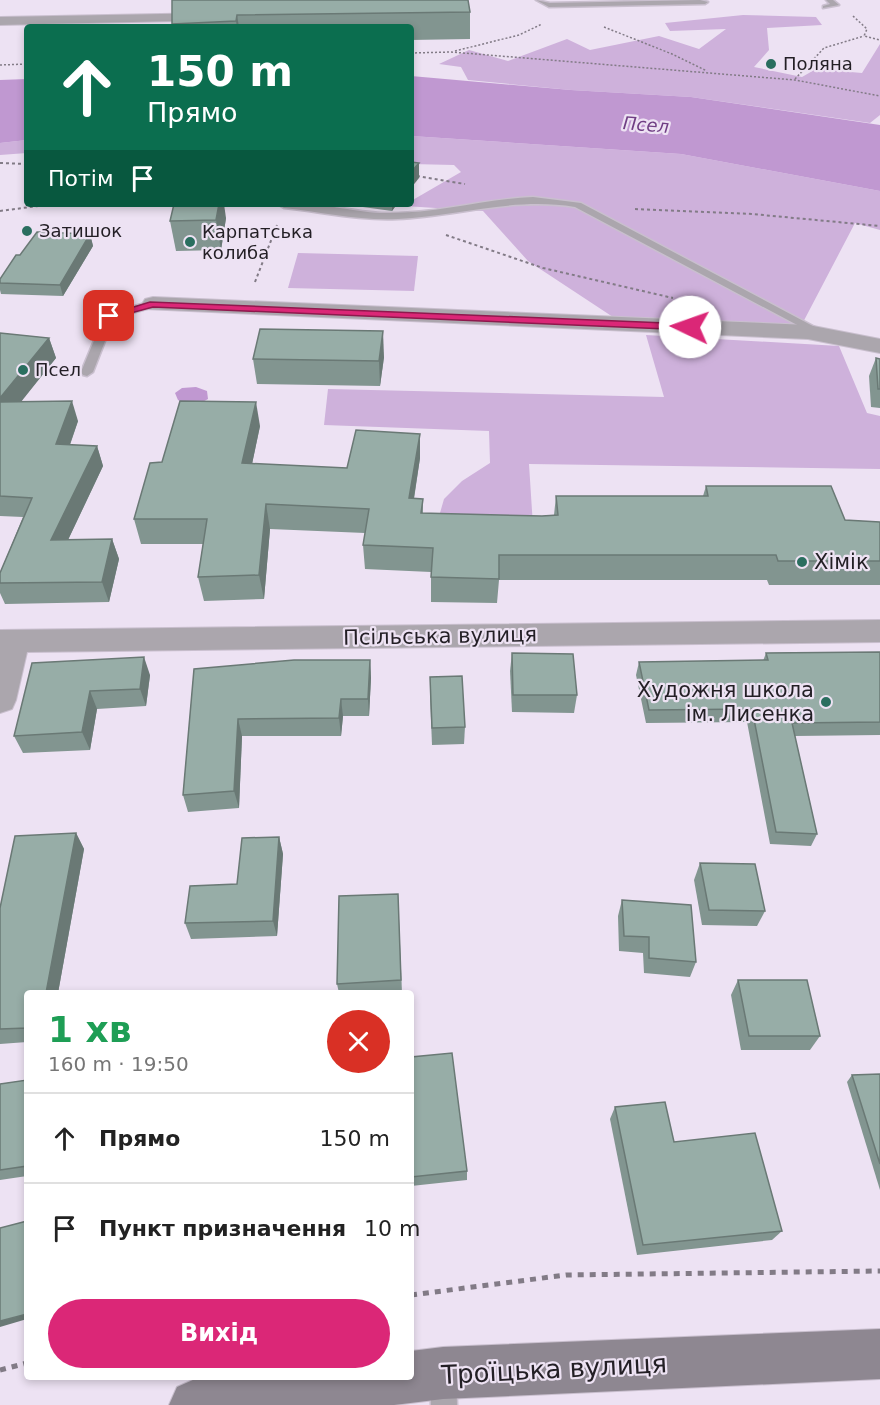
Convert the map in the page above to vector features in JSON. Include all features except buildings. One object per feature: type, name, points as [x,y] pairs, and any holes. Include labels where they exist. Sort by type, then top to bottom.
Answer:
[{"type":"main road","name":"Троїцька вулиця","points":[[195,1405],[444,1389],[880,1354]]},
{"type":"street","points":[[0,21],[230,16]]},
{"type":"street","points":[[153,304],[820,333],[880,346]]},
{"type":"street","name":"Псільська вулиця","points":[[7,641],[880,631]]},
{"type":"street","points":[[0,700],[7,641]]},
{"type":"lane","points":[[539,0],[568,12],[614,13]]},
{"type":"lane","points":[[549,5],[705,2]]},
{"type":"lane","points":[[305,207],[399,216],[531,198],[554,199],[578,205],[820,333]]},
{"type":"lane","points":[[87,372],[109,316],[153,304]]},
{"type":"path","points":[[451,52],[519,35],[568,12],[672,54],[709,72]]},
{"type":"path","points":[[861,25],[867,29],[864,36]]},
{"type":"path","points":[[795,80],[824,48],[864,36],[880,40]]},
{"type":"path","points":[[414,53],[451,52],[709,72],[795,80],[880,96]]},
{"type":"path","points":[[0,65],[24,64]]},
{"type":"path","points":[[0,164],[24,164]]},
{"type":"path","points":[[578,205],[752,214],[880,226]]},
{"type":"path","points":[[0,211],[30,207]]},
{"type":"path","points":[[245,308],[283,207]]},
{"type":"path","points":[[442,234],[543,268],[676,298]]},
{"type":"path","points":[[414,1295],[566,1275],[880,1271]]},
{"type":"path","points":[[0,1370],[24,1364]]},
{"type":"shaded area","points":[[743,15],[816,17],[822,25],[767,28],[769,50],[754,67],[802,77],[816,69],[862,73],[880,44],[880,115],[870,123],[691,97],[571,90],[468,80],[461,67],[439,64],[469,50],[508,61],[567,39],[590,50],[659,36],[699,49],[726,29],[670,31],[665,23]]},
{"type":"shaded area","points":[[414,136],[681,154],[880,191],[880,230],[855,223],[799,330],[616,319],[528,261],[483,211],[414,207],[414,199],[461,172],[454,165],[414,164]]},
{"type":"shaded area","points":[[24,140],[24,153],[0,155],[0,143]]},
{"type":"shaded area","points":[[298,253],[418,256],[414,291],[288,288]]},
{"type":"shaded area","points":[[646,335],[839,346],[867,413],[880,416],[880,469],[529,464],[533,526],[436,527],[444,499],[462,481],[490,463],[489,431],[324,425],[328,389],[664,397]]},
{"type":"water","name":"Псел","points":[[414,76],[571,90],[691,97],[880,125],[880,191],[681,154],[414,136]]},
{"type":"water","points":[[24,79],[24,140],[0,143],[0,80]]},
{"type":"water","points":[[196,387],[207,391],[208,399],[193,404],[178,400],[175,393],[182,388]]},
{"type":"place","name":"Поляна","points":[[771,64]]},
{"type":"place","name":"Затишок","points":[[27,231]]},
{"type":"place","name":"Карпатська колиба","points":[[190,242]]},
{"type":"place","name":"Псел","points":[[23,370]]},
{"type":"place","name":"Хімік","points":[[802,562]]},
{"type":"place","name":"Художня школа ім. Лисенка","points":[[826,702]]},
{"type":"route","points":[[109,316],[153,304],[690,327]]}]
